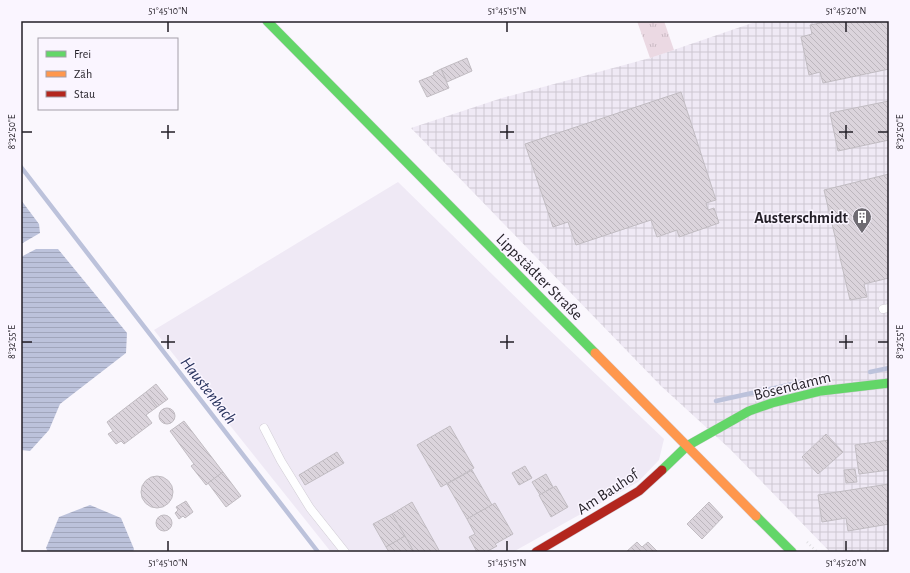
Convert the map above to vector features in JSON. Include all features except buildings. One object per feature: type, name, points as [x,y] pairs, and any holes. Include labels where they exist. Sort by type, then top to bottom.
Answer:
[{"type":"main road","name":"Lippstädter Straße","points":[[267,21],[792,552]]},
{"type":"main road","name":"Bösendamm","points":[[687,446],[749,411],[772,403],[821,391],[889,383]]},
{"type":"main road","name":"Am Bauhof","points":[[536,552],[639,492],[687,446]]},
{"type":"lane","points":[[264,428],[310,508],[345,552]]},
{"type":"shaded area","points":[[758,21],[889,21],[889,552],[830,552],[730,449],[661,386],[411,128],[502,98],[650,58]]},
{"type":"shaded area","points":[[398,182],[541,322],[664,439],[659,460],[638,482],[513,552],[331,552],[154,330]]},
{"type":"green space","points":[[637,21],[664,21],[674,50],[650,58]]},
{"type":"water","points":[[21,200],[39,224],[40,233],[21,244]]},
{"type":"water","points":[[36,249],[58,249],[127,333],[126,353],[60,404],[49,430],[30,451],[21,450],[21,257]]},
{"type":"water","points":[[90,505],[121,518],[134,549],[133,552],[48,552],[46,548],[59,517]]},
{"type":"waterway","name":"Haustenbach","points":[[21,167],[318,552]]},
{"type":"waterway","points":[[870,372],[889,368]]},
{"type":"waterway","points":[[716,401],[802,382]]},
{"type":"traffic: fast","points":[[267,21],[595,353]]},
{"type":"traffic: fast","points":[[662,470],[687,446],[749,411],[772,403],[821,391],[889,383]]},
{"type":"traffic: fast","points":[[756,516],[792,552]]},
{"type":"traffic: slow","points":[[595,353],[756,516]]},
{"type":"traffic: jam","points":[[536,552],[639,491],[662,470]]},
{"type":"place","name":"Austerschmidt","points":[[862,234]]}]
